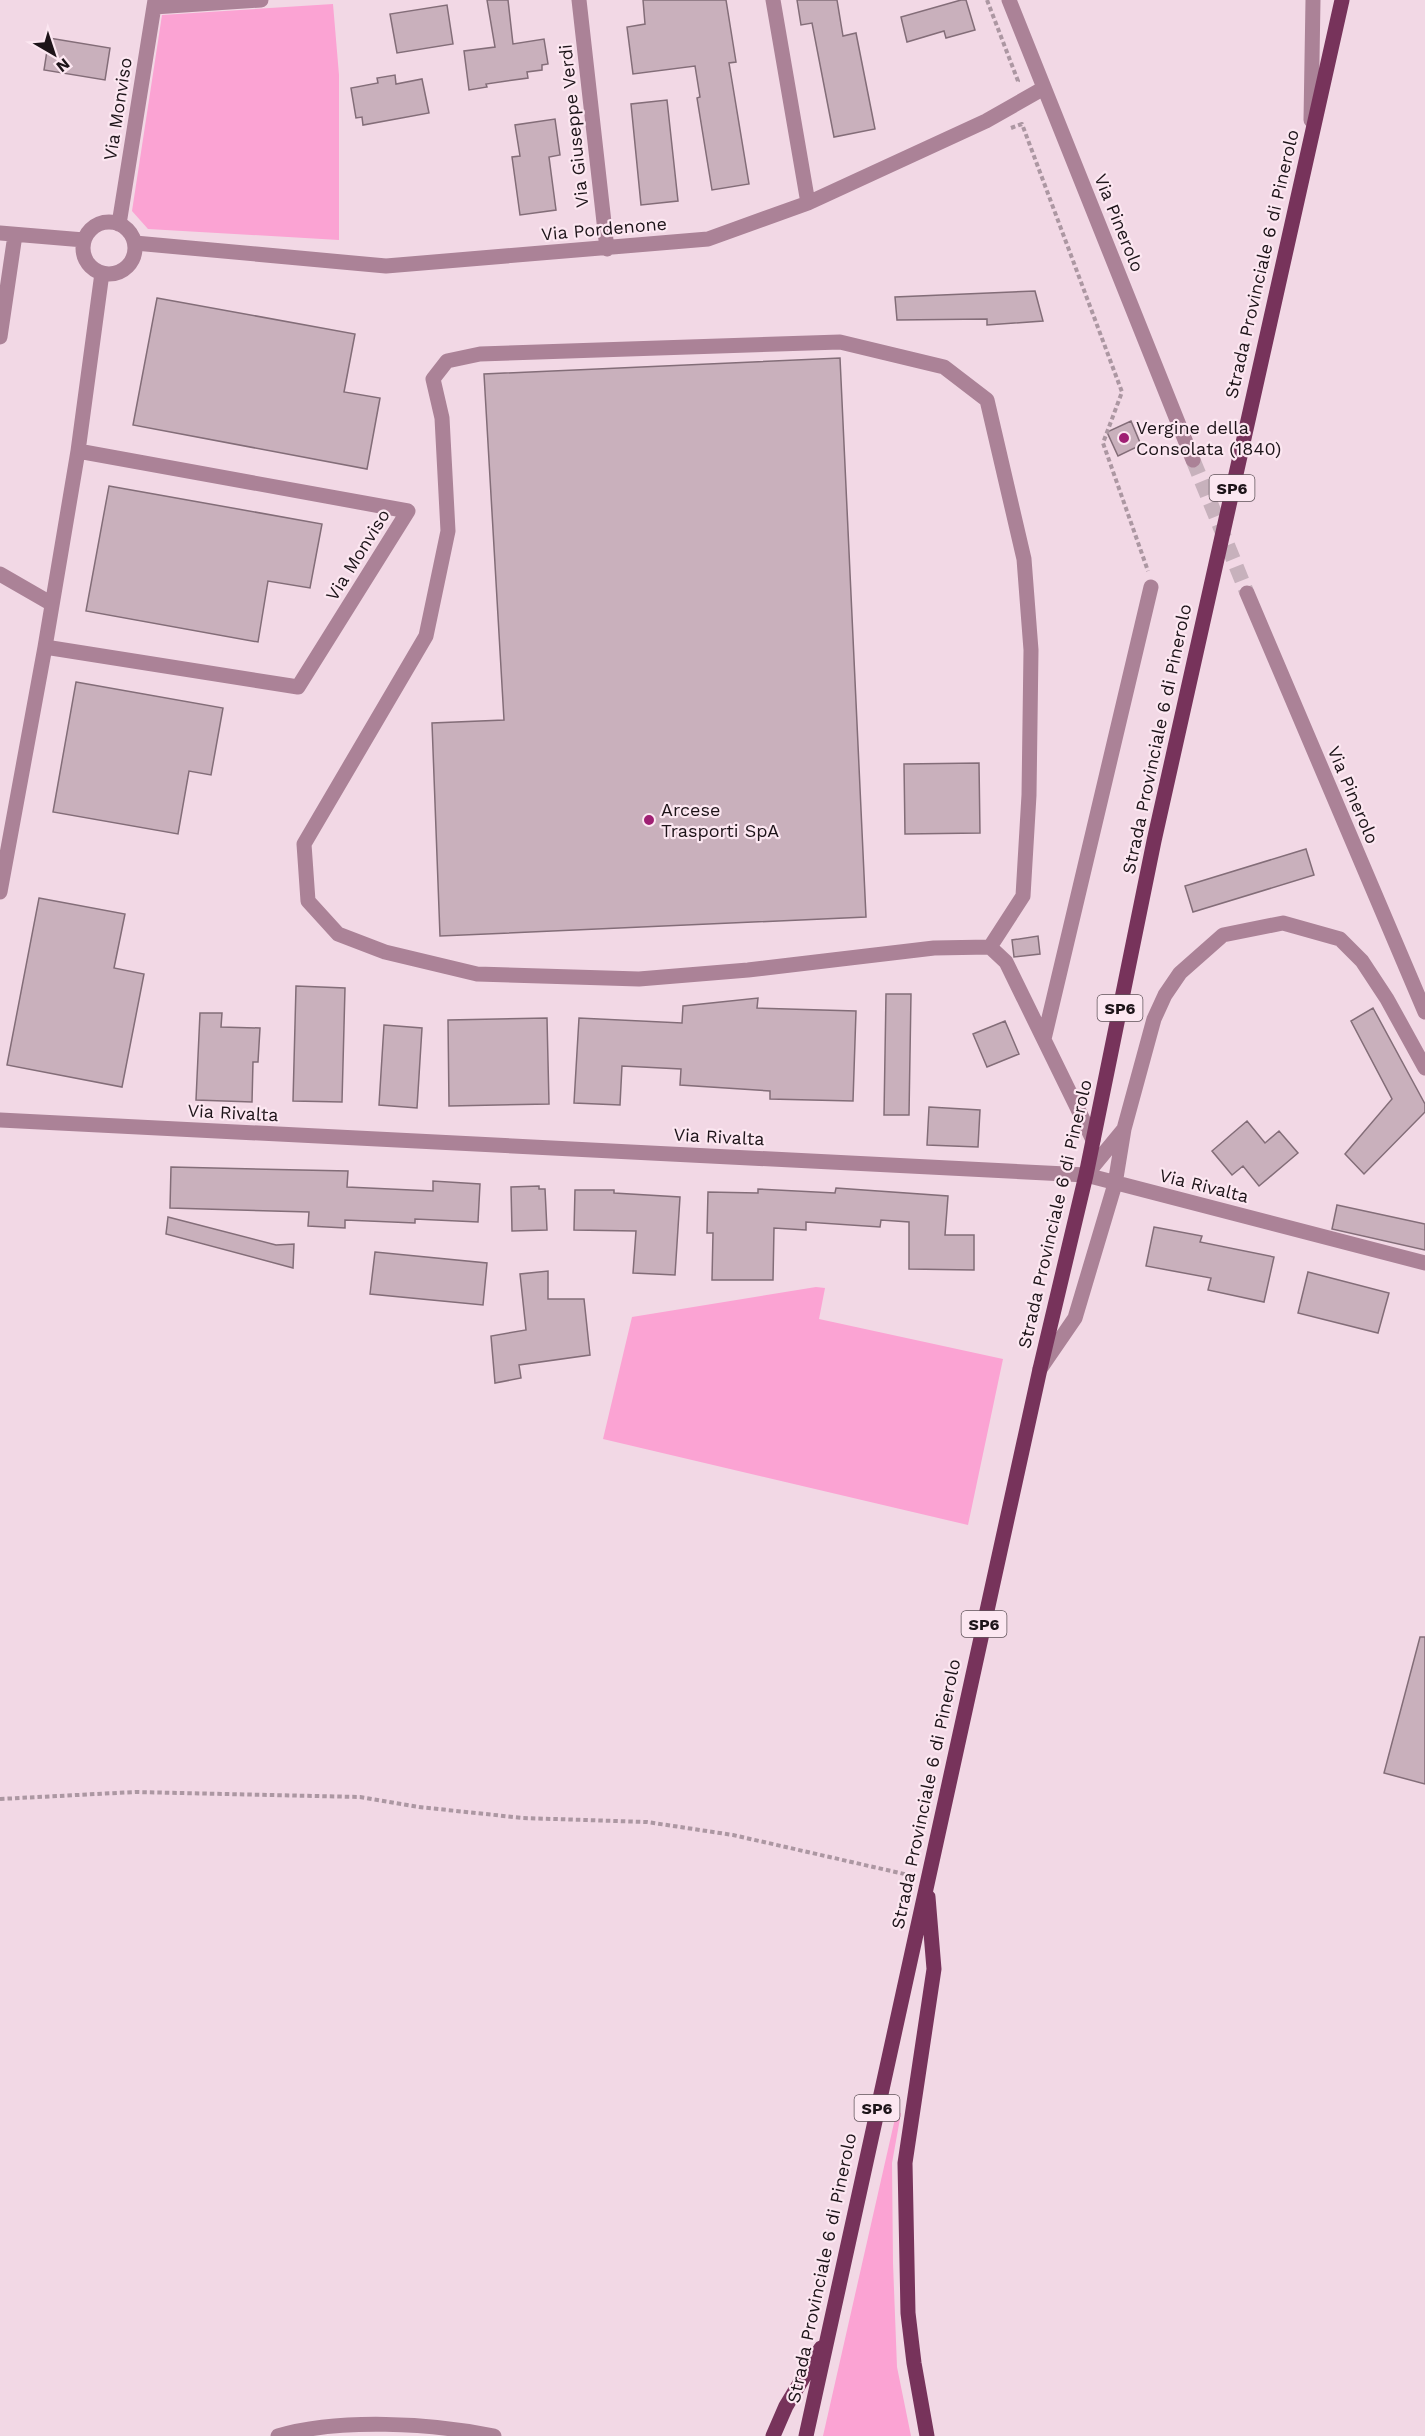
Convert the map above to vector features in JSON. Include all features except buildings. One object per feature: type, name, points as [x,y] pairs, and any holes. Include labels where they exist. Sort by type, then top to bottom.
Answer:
[{"type":"main road","name":"Strada Provinciale 6 di Pinerolo","points":[[806,2436],[1040,1369],[1086,1175],[1154,841],[1342,0]]},
{"type":"main road","points":[[927,1879],[934,1969],[905,2163],[908,2313],[927,2436]]},
{"type":"main road","points":[[773,2436],[786,2406],[827,2338]]},
{"type":"street","points":[[155,4],[261,0]]},
{"type":"street","name":"Via Giuseppe Verdi","points":[[579,0],[607,249]]},
{"type":"street","points":[[773,0],[808,203]]},
{"type":"street","name":"Via Pinerolo","points":[[1009,0],[1193,460]]},
{"type":"street","points":[[1311,135],[1313,0]]},
{"type":"street","name":"Via Monviso","points":[[119,224],[155,4]]},
{"type":"street","name":"Via Pordenone","points":[[135,243],[386,266],[708,239],[808,203],[986,121],[1044,88]]},
{"type":"street","points":[[102,223],[119,224],[126,228],[135,243],[135,252],[127,268],[119,272],[102,273],[88,264],[83,248],[84,240],[88,232],[102,223]]},
{"type":"street","points":[[0,337],[8,234],[84,240]]},
{"type":"street","points":[[0,892],[78,451],[102,273]]},
{"type":"street","points":[[990,947],[1023,896],[1029,795],[1031,650],[1024,559],[987,399],[944,367],[840,342],[480,354],[447,361],[433,380],[442,418],[448,531],[426,636],[304,844],[308,901],[338,934],[385,952],[477,974],[639,979],[748,970],[933,948],[990,947],[1006,962],[1093,1140]]},
{"type":"street","name":"Via Monviso","points":[[45,647],[298,687],[408,511],[78,451]]},
{"type":"street","points":[[0,574],[52,604]]},
{"type":"street","points":[[1044,1039],[1151,587]]},
{"type":"street","name":"Via Pinerolo","points":[[1247,592],[1425,1012]]},
{"type":"street","points":[[1040,1369],[1075,1318],[1115,1184],[1124,1128],[1154,1019],[1165,995],[1180,973],[1223,935],[1283,923],[1341,939],[1362,961],[1387,999],[1425,1068]]},
{"type":"street","name":"Via Rivalta","points":[[0,1120],[1086,1175],[1425,1263]]},
{"type":"street","points":[[1086,1175],[1124,1128]]},
{"type":"street","points":[[278,2436],[324,2428],[376,2424],[471,2431],[494,2436]]},
{"type":"path","points":[[1066,242],[1122,392],[1104,443],[1151,587]]},
{"type":"path","points":[[0,1799],[135,1792],[360,1797],[419,1807],[523,1818],[647,1822],[733,1835],[927,1879]]},
{"type":"shaded area","points":[[333,4],[339,75],[339,240],[148,229],[132,211],[162,15]]},
{"type":"shaded area","points":[[816,1287],[825,1288],[819,1319],[1003,1359],[968,1525],[603,1439],[632,1317]]},
{"type":"shaded area","points":[[901,2113],[892,2163],[893,2263],[897,2367],[911,2436],[823,2436],[896,2114]]},
{"type":"tunnel","points":[[1193,460],[1247,593]]},
{"type":"place","name":"Vergine della Consolata (1840)","points":[[1124,438]]},
{"type":"place","name":"Arcese Trasporti SpA","points":[[649,820]]}]
